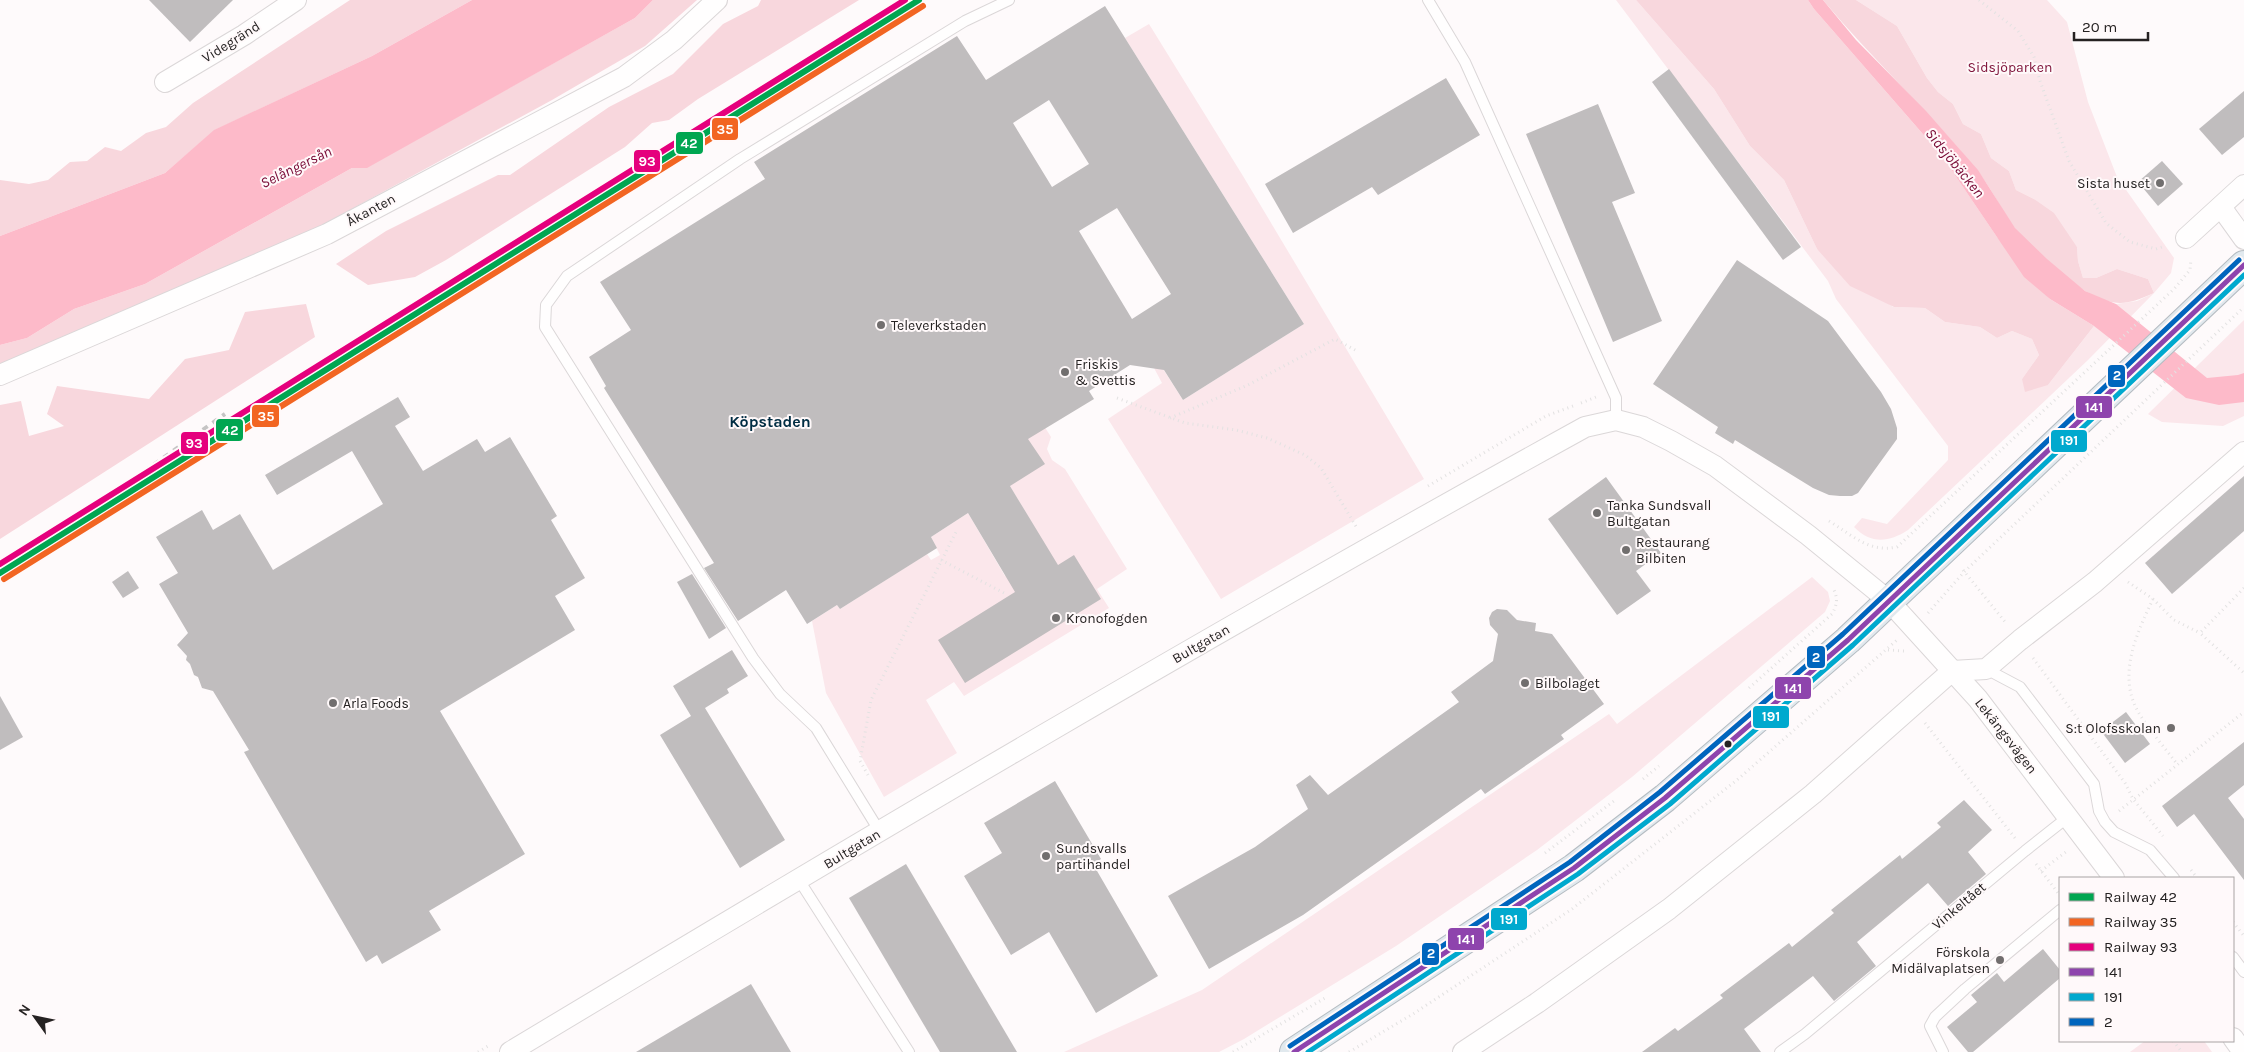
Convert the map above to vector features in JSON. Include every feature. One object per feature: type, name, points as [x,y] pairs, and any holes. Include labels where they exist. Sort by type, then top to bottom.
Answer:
[{"type":"highway","points":[[1294,1052],[1574,868],[1665,798],[1889,602],[2244,265]]},
{"type":"street","name":"Videgränd","points":[[165,82],[244,35],[296,0]]},
{"type":"street","name":"Åkanten","points":[[0,376],[336,230],[624,76],[674,40],[717,0]]},
{"type":"street","points":[[2189,247],[2221,207],[2244,185]]},
{"type":"street","points":[[2221,207],[2244,239]]},
{"type":"street","name":"Bultgatan","points":[[503,1047],[798,880],[1130,684],[1585,427],[1616,420],[1643,427],[1715,466],[1808,535],[1889,602]]},
{"type":"street","points":[[1463,1052],[1537,1003],[1669,909],[1813,794],[1952,671],[1986,669],[2095,582],[2244,452]]},
{"type":"street","name":"Lekängsvägen","points":[[1889,602],[1978,699],[2068,818],[2108,876]]},
{"type":"street","points":[[2234,1039],[2243,1052]]},
{"type":"lane","points":[[880,832],[816,728],[780,694],[753,658],[545,327],[546,305],[567,276],[740,159],[965,21],[1009,0]]},
{"type":"lane","points":[[1428,0],[1465,62],[1616,398],[1616,420]]},
{"type":"lane","points":[[1986,669],[2020,687],[2094,784],[2099,811],[2105,822],[2114,832],[2150,850],[2173,877]]},
{"type":"lane","name":"Vinkeltået","points":[[1780,1052],[1805,1034],[2025,851],[2068,818]]},
{"type":"lane","points":[[798,880],[909,1052]]},
{"type":"lane","points":[[1943,1052],[1930,1026],[1935,1017],[1965,989],[2059,911]]},
{"type":"lane","points":[[2234,958],[2244,972]]},
{"type":"path","points":[[1822,516],[1871,548],[1884,550],[1897,547],[2174,289],[2190,270],[2189,247],[2156,249],[2130,242],[2106,223],[2069,161],[2040,81],[2034,57],[2018,32],[1979,0]]},
{"type":"path","points":[[1169,418],[1248,385],[1335,338],[1357,351]]},
{"type":"path","points":[[1427,487],[1546,416],[1603,395],[1616,398]]},
{"type":"path","points":[[1117,398],[1185,424],[1236,430],[1267,438],[1305,455],[1321,468],[1358,528]]},
{"type":"path","points":[[1349,533],[1364,524]]},
{"type":"path","points":[[869,776],[860,761],[871,700],[956,532]]},
{"type":"path","points":[[1746,691],[1832,614],[1836,607],[1837,596],[1834,590],[1871,548]]},
{"type":"path","points":[[941,560],[1004,593]]},
{"type":"path","points":[[1964,572],[2020,640],[2125,783],[2133,799],[2168,842]]},
{"type":"path","points":[[2095,582],[2115,576],[2120,577],[2153,599],[2174,620],[2200,634],[2244,673]]},
{"type":"path","points":[[2200,634],[2244,588]]},
{"type":"path","points":[[2153,599],[2140,626],[2128,665],[2131,692],[2139,714],[2177,764]]},
{"type":"path","points":[[1885,651],[1896,649],[1906,652]]},
{"type":"path","points":[[1912,707],[2059,895]]},
{"type":"path","points":[[2105,822],[2244,712]]},
{"type":"path","points":[[1639,783],[1660,765]]},
{"type":"path","points":[[1541,857],[1616,800]]},
{"type":"path","points":[[2041,871],[2082,839]]},
{"type":"path","points":[[2186,864],[2196,877]]},
{"type":"path","points":[[2234,923],[2244,936]]},
{"type":"path","points":[[1233,1052],[1333,993]]},
{"type":"path","points":[[2174,1042],[2182,1052]]},
{"type":"path","points":[[478,1052],[503,1047]]},
{"type":"green space","points":[[1616,0],[1636,0],[1714,89],[1750,146],[1784,180],[1817,249],[1893,307],[1925,308],[1945,322],[1980,327],[1997,338],[2012,331],[2032,339],[2039,355],[2022,379],[2048,385],[2094,326],[2116,304],[2137,301],[2154,293],[2088,360],[1908,530],[1894,537],[1880,540],[1860,533],[1854,527],[1862,518],[1887,524],[1948,460],[1948,446],[1836,299],[1828,281]]},
{"type":"green space","name":"Sidsjöparken","points":[[1856,0],[2047,0],[2067,22],[2088,102],[2117,177],[2174,258],[2171,273],[2154,293],[2148,279],[2117,269],[2096,278],[2083,278],[2078,261],[2077,247],[2034,199],[2016,190],[2009,171],[1991,158],[1981,134],[1963,124],[1953,104],[1938,92],[1927,78],[1897,26]]},
{"type":"green space","points":[[1149,24],[1243,176],[1424,479],[1221,599],[1108,419],[1162,383],[1154,368],[1156,358],[1183,400],[1304,324],[1125,38]]},
{"type":"green space","points":[[2244,320],[2244,416],[2223,426],[2162,422],[2148,414]]},
{"type":"green space","points":[[1041,421],[1051,437],[1047,449],[1052,460],[1065,469],[1127,569],[1097,589],[1109,608],[964,696],[954,682],[926,700],[957,753],[884,797],[826,693],[812,621],[837,605],[840,609],[927,554],[931,560],[940,555],[931,537],[968,513],[1005,576],[1048,550],[1010,486],[1023,432]]},
{"type":"green space","points":[[1812,577],[1828,592],[1830,601],[1825,612],[1632,777],[1537,850],[1396,946],[1244,1039],[1219,1052],[1064,1052],[1202,990],[1609,714],[1617,724]]},
{"type":"green space","points":[[2144,1042],[2205,1042],[2212,1052],[2130,1052]]},
{"type":"shaded area","points":[[350,0],[472,0],[372,56],[215,130],[165,173],[0,236],[0,180],[29,184],[48,180],[70,162],[87,161],[105,147],[121,151],[146,133],[166,127],[193,103]]},
{"type":"shaded area","points":[[653,0],[697,0],[645,46],[552,100],[291,242],[0,368],[0,345],[27,338],[74,309],[145,284],[352,168],[367,167],[635,18]]},
{"type":"shaded area","points":[[761,0],[859,0],[698,99],[669,120],[652,123],[625,147],[446,260],[415,277],[368,285],[336,264],[386,231],[498,175],[510,175],[609,107],[673,74],[723,24],[758,6]]},
{"type":"shaded area","points":[[1636,0],[1808,0],[1942,156],[1997,237],[2050,299],[2094,326],[2048,385],[2025,392],[2022,379],[2039,355],[2032,339],[2012,331],[1997,338],[1980,327],[1945,322],[1925,308],[1894,307],[1850,286],[1817,249],[1784,180],[1750,146],[1714,89]]},
{"type":"shaded area","points":[[1823,0],[1856,0],[1897,26],[1927,78],[1938,92],[1953,104],[1963,124],[1981,134],[1991,158],[2009,171],[2016,190],[2034,199],[2054,213],[2077,247],[2078,261],[2083,278],[2096,278],[2117,269],[2148,279],[2154,293],[2120,303],[2105,300],[2087,292],[2048,261],[2013,226],[1981,176],[1958,147]]},
{"type":"shaded area","points":[[306,304],[315,337],[0,539],[0,405],[21,401],[29,436],[64,426],[47,414],[57,386],[149,399],[185,359],[229,350],[245,312]]},
{"type":"water","name":"Selångersån","points":[[472,0],[653,0],[635,18],[367,168],[352,168],[145,284],[74,309],[27,338],[0,345],[0,236],[165,173],[214,130],[372,56]]},
{"type":"water","name":"Sidsjöbäcken","points":[[1808,0],[1823,0],[1856,40],[1926,111],[1978,170],[2015,228],[2047,259],[2085,291],[2116,304],[2207,378],[2244,373],[2244,402],[2219,405],[2186,398],[2094,326],[2050,299],[2024,277],[1942,156]]},
{"type":"building","points":[[149,0],[233,0],[190,42]]},
{"type":"building","name":"Televerkstaden","points":[[1105,6],[1304,324],[1183,400],[1164,370],[1130,365],[1089,391],[1094,399],[1028,439],[1045,464],[1010,486],[1058,565],[1074,555],[1101,599],[965,683],[938,640],[1015,592],[968,513],[931,537],[937,548],[840,609],[837,605],[807,624],[786,590],[738,621],[704,568],[714,563],[604,388],[606,386],[589,357],[631,330],[600,282],[765,179],[754,162],[957,36],[986,80]],"holes":[[[1049,100],[1089,164],[1052,187],[1013,123]],[[1117,208],[1171,294],[1132,319],[1079,231]]]},
{"type":"building","points":[[1669,69],[1801,247],[1783,260],[1652,82]]},
{"type":"building","points":[[1446,78],[1480,135],[1378,195],[1372,187],[1293,233],[1265,184]]},
{"type":"building","points":[[2244,91],[2244,137],[2222,155],[2199,129]]},
{"type":"building","points":[[1598,104],[1635,193],[1612,202],[1662,321],[1613,342],[1526,134]]},
{"type":"building","name":"Sista huset","points":[[2162,161],[2183,184],[2158,206],[2138,182]]},
{"type":"building","points":[[1737,260],[1828,321],[1881,392],[1891,409],[1897,428],[1897,439],[1858,493],[1852,496],[1829,495],[1813,488],[1735,440],[1733,444],[1715,433],[1718,427],[1653,384]]},
{"type":"building","name":"Arla Foods","points":[[398,397],[410,417],[395,426],[423,471],[477,439],[485,452],[510,437],[557,516],[551,520],[585,578],[555,596],[575,630],[440,711],[525,854],[429,911],[441,930],[382,964],[377,955],[366,962],[244,752],[249,750],[213,691],[202,688],[198,677],[194,675],[190,664],[186,660],[187,656],[177,645],[188,633],[159,584],[178,573],[156,537],[202,510],[213,530],[240,514],[273,570],[383,504],[352,451],[277,495],[265,475]]},
{"type":"building","points":[[2244,476],[2244,531],[2172,594],[2145,563]]},
{"type":"building","points":[[1606,477],[1661,553],[1636,571],[1651,591],[1617,615],[1548,519]]},
{"type":"building","points":[[128,571],[139,588],[123,598],[112,582]]},
{"type":"building","points":[[692,574],[726,628],[709,639],[677,582]]},
{"type":"building","points":[[1497,609],[1507,610],[1517,620],[1536,623],[1535,631],[1552,634],[1604,704],[1561,735],[1564,739],[1485,794],[1481,789],[1303,915],[1209,969],[1168,896],[1255,847],[1308,809],[1296,785],[1310,775],[1328,795],[1459,702],[1451,692],[1493,661],[1498,634],[1490,625],[1489,618],[1492,612]]},
{"type":"building","points":[[732,650],[748,676],[727,689],[729,693],[705,708],[785,840],[740,868],[660,735],[691,716],[673,686]]},
{"type":"building","points":[[0,696],[23,737],[0,750]]},
{"type":"building","points":[[2126,712],[2150,744],[2125,763],[2101,731]]},
{"type":"building","points":[[2244,742],[2244,785],[2228,798],[2244,819],[2244,880],[2194,814],[2177,827],[2162,806]]},
{"type":"building","points":[[1055,781],[1101,859],[1093,864],[1158,976],[1096,1013],[1049,932],[1011,955],[964,876],[1002,853],[984,823]]},
{"type":"building","points":[[1964,800],[1992,830],[1968,852],[1986,874],[1948,906],[1928,883],[1857,942],[1876,966],[1834,1001],[1813,976],[1744,1029],[1761,1052],[1642,1052],[1675,1028],[1678,1031],[1723,998],[1720,995],[1789,943],[1792,947],[1834,913],[1831,910],[1900,855],[1902,859],[1941,827],[1937,823]]},
{"type":"building","points":[[906,864],[1017,1052],[940,1052],[849,898]]},
{"type":"building","points":[[2043,949],[2059,969],[2059,979],[1973,1052],[1968,1052],[1947,1027],[1977,1002],[1971,995],[1997,973],[2004,982]]},
{"type":"building","points":[[751,984],[791,1052],[636,1052]]},
{"type":"railway","points":[[17,562],[225,414]]},
{"type":"rail line","name":"93","points":[[0,564],[905,0]]},
{"type":"rail line","name":"42","points":[[0,573],[919,0]]},
{"type":"rail line","name":"35","points":[[4,579],[923,6]]},
{"type":"transit line","name":"2","points":[[1290,1046],[1570,862],[1660,792],[1843,634],[2239,260]]},
{"type":"transit line","name":"141","points":[[1294,1052],[1574,868],[1665,798],[1848,640],[2244,265]]},
{"type":"transit line","name":"191","points":[[1308,1052],[1578,874],[1670,804],[1853,645],[2244,275]]},
{"type":"place","name":"Sista huset","points":[[2160,183]]},
{"type":"place","name":"Televerkstaden","points":[[881,325]]},
{"type":"place","name":"Friskis & Svettis","points":[[1065,372]]},
{"type":"place","name":"Tanka Sundsvall Bultgatan","points":[[1597,513]]},
{"type":"place","name":"Restaurang Bilbiten","points":[[1626,550]]},
{"type":"place","name":"Kronofogden","points":[[1056,618]]},
{"type":"place","name":"Bilbolaget","points":[[1525,683]]},
{"type":"place","name":"Arla Foods","points":[[333,703]]},
{"type":"place","name":"S:t Olofsskolan","points":[[2171,728]]},
{"type":"place","name":"Sundsvalls partihandel","points":[[1046,856]]},
{"type":"place","name":"Förskola Midälvaplatsen","points":[[2000,960]]},
{"type":"district","name":"Köpstaden","points":[[770,421]]}]
